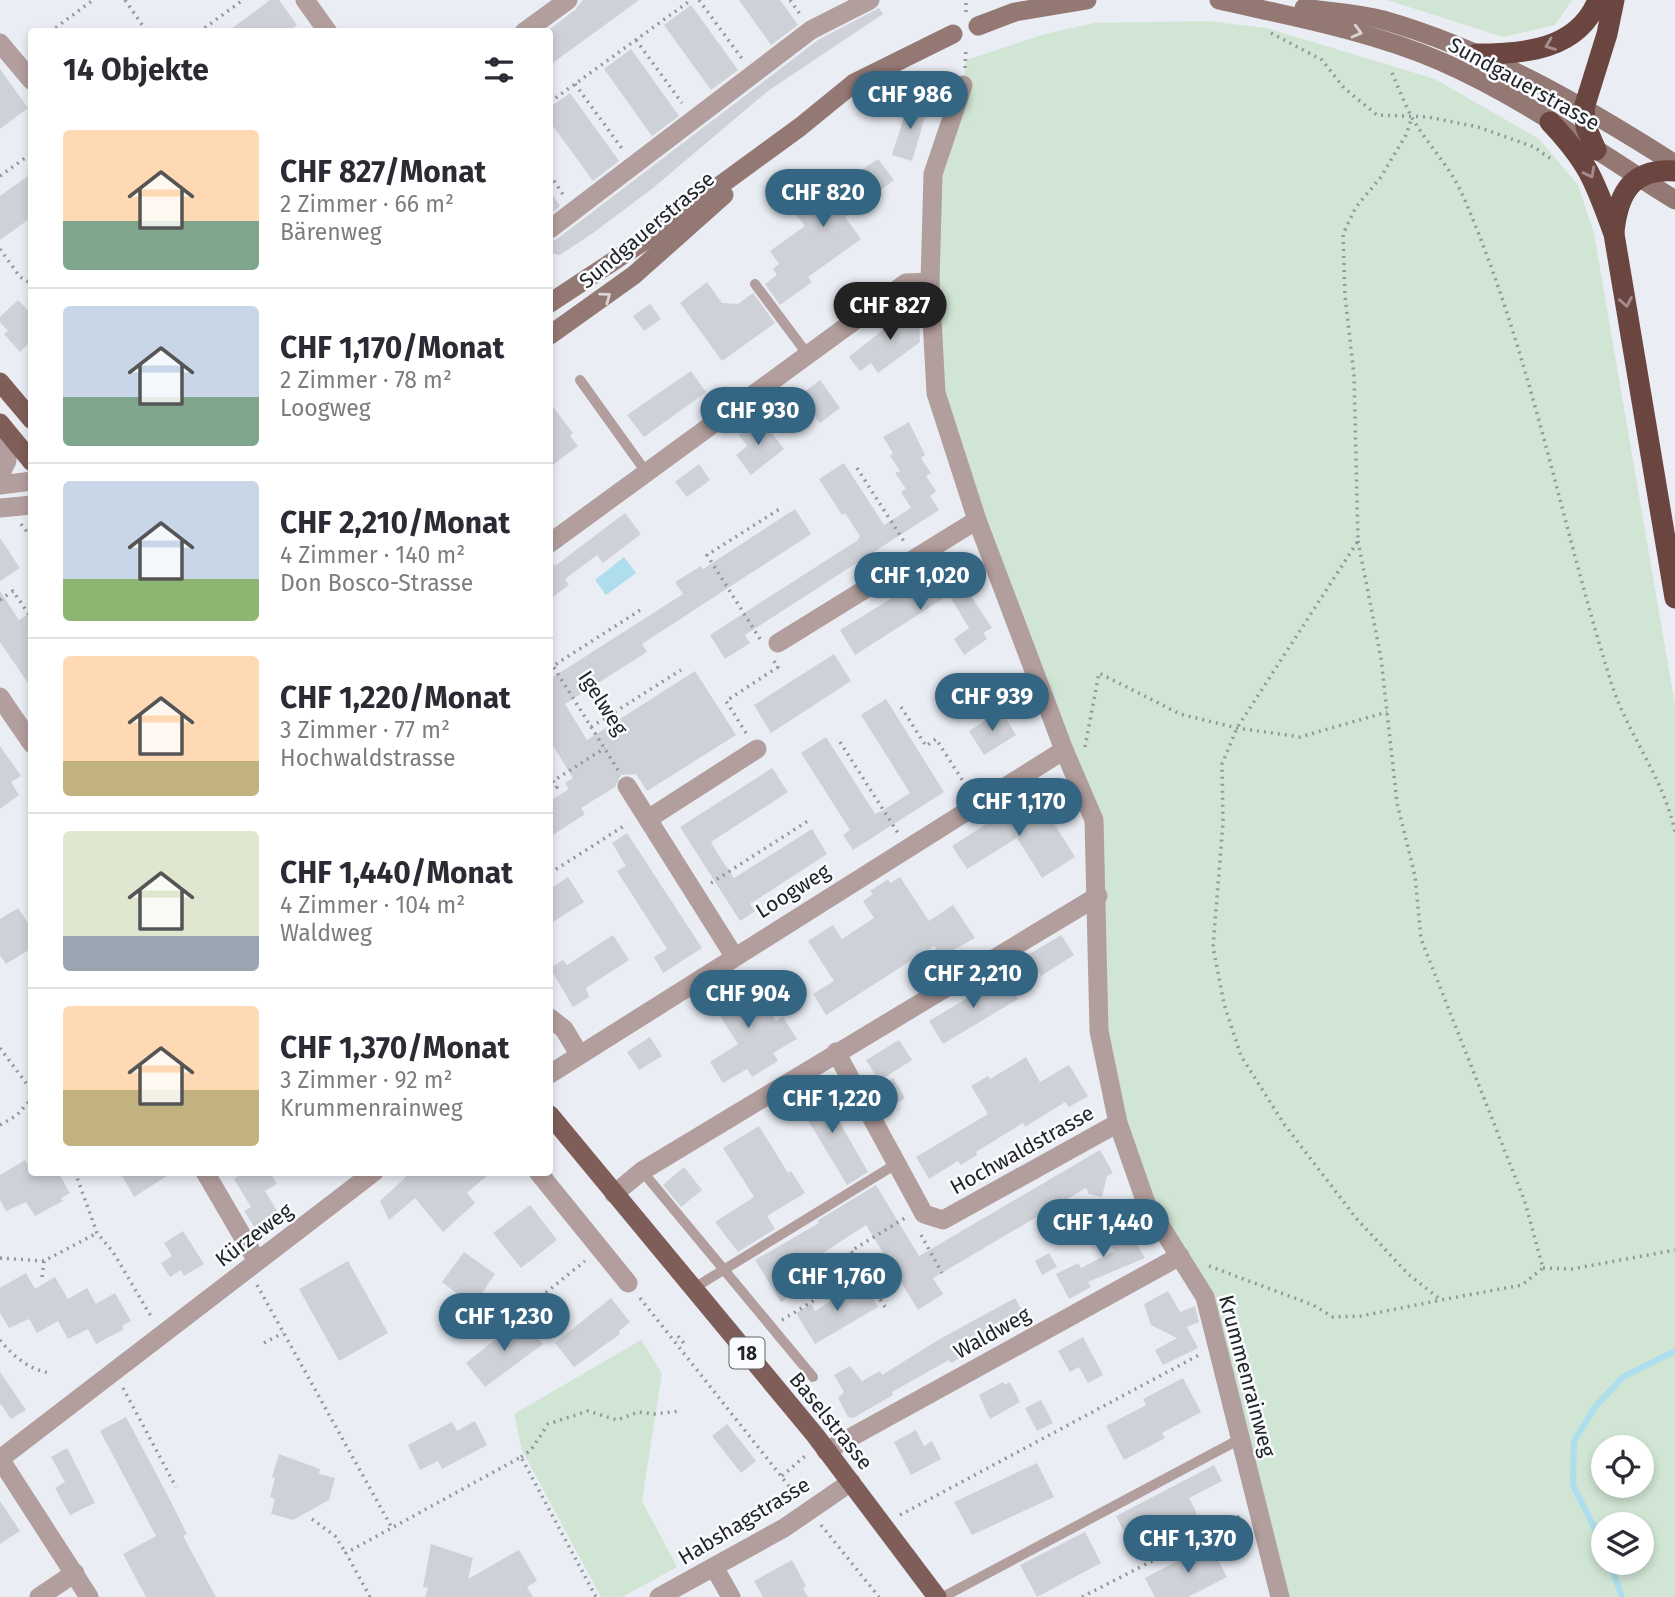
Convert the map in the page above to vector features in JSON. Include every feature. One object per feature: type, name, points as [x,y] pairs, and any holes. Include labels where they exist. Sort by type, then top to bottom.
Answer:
[{"type":"highway","points":[[1477,54],[1525,53],[1555,45],[1581,26],[1598,0]]},
{"type":"highway","points":[[1596,150],[1586,127],[1584,108],[1607,34],[1614,0]]},
{"type":"highway","points":[[1550,122],[1578,152],[1594,178],[1614,234],[1675,598]]},
{"type":"highway","points":[[1614,234],[1617,211],[1623,195],[1662,175]]},
{"type":"main road","points":[[978,26],[1015,12],[1087,0]]},
{"type":"main road","name":"Sundgauerstrasse","points":[[1219,0],[1373,36],[1441,61],[1596,150],[1662,175]]},
{"type":"main road","name":"Sundgauerstrasse","points":[[1234,0],[1383,20],[1477,54],[1584,108],[1662,175]]},
{"type":"main road","name":"Sundgauerstrasse","points":[[553,333],[634,275],[800,127],[854,83],[953,34]]},
{"type":"main road","name":"Sundgauerstrasse","points":[[553,301],[644,241],[800,127]]},
{"type":"main road","points":[[0,382],[28,416]]},
{"type":"main road","points":[[4,428],[28,457]]},
{"type":"main road","name":"Baselstrasse","points":[[553,1119],[820,1443],[937,1597]]},
{"type":"street","points":[[305,0],[325,28]]},
{"type":"street","points":[[530,28],[568,0]]},
{"type":"street","points":[[553,227],[811,30],[870,0]]},
{"type":"street","points":[[0,43],[28,76]]},
{"type":"street","name":"Krummenrainweg","points":[[963,85],[933,174],[930,282],[936,393],[977,520],[1064,750],[1094,820],[1098,896],[1099,1031],[1118,1123],[1146,1203],[1206,1297],[1280,1597]]},
{"type":"street","points":[[553,541],[906,283],[930,282]]},
{"type":"street","points":[[0,475],[7,461],[4,428]]},
{"type":"street","points":[[0,485],[28,482]]},
{"type":"street","points":[[0,508],[28,505]]},
{"type":"street","points":[[773,647],[914,556],[977,520]]},
{"type":"street","points":[[0,697],[28,738]]},
{"type":"street","points":[[646,816],[757,749]]},
{"type":"street","name":"Loogweg","points":[[553,1072],[906,846],[1064,750]]},
{"type":"street","points":[[626,786],[734,956]]},
{"type":"street","points":[[614,1195],[642,1171],[1098,896]]},
{"type":"street","points":[[553,1020],[564,1029],[579,1054]]},
{"type":"street","points":[[836,1052],[896,1164],[916,1212]]},
{"type":"street","name":"Hochwaldstrasse","points":[[916,1212],[943,1220],[1118,1123]]},
{"type":"street","points":[[207,1176],[252,1265]]},
{"type":"street","name":"Kürzeweg","points":[[0,1459],[369,1176]]},
{"type":"street","points":[[541,1176],[628,1283]]},
{"type":"street","name":"Waldweg","points":[[820,1443],[1180,1256]]},
{"type":"street","points":[[0,1459],[89,1597]]},
{"type":"street","name":"Habshagstrasse","points":[[659,1597],[809,1511],[851,1482]]},
{"type":"street","points":[[714,1567],[731,1597]]},
{"type":"street","points":[[39,1597],[75,1573]]},
{"type":"lane","points":[[755,284],[808,355]]},
{"type":"lane","points":[[580,380],[646,472]]},
{"type":"lane","points":[[694,1288],[896,1164]]},
{"type":"lane","points":[[642,1171],[813,1377]]},
{"type":"lane","points":[[943,1597],[1240,1440]]},
{"type":"path","points":[[55,28],[93,0]]},
{"type":"path","points":[[125,0],[144,28]]},
{"type":"path","points":[[204,28],[243,0]]},
{"type":"path","points":[[553,100],[691,0]]},
{"type":"path","points":[[699,0],[752,73]]},
{"type":"path","points":[[1265,30],[1322,60],[1344,88],[1377,114],[1428,117],[1478,127],[1534,147],[1564,166]]},
{"type":"path","points":[[636,40],[693,119]]},
{"type":"path","points":[[1392,73],[1412,117],[1444,161],[1463,195],[1528,373],[1578,579],[1616,698],[1670,808],[1675,832]]},
{"type":"path","points":[[575,84],[635,166]]},
{"type":"path","points":[[1412,117],[1381,177],[1356,207],[1343,234],[1345,296],[1354,375],[1358,541],[1381,658],[1397,803],[1415,876],[1421,939],[1525,1202],[1543,1268]]},
{"type":"path","points":[[0,176],[28,156]]},
{"type":"path","points":[[0,249],[20,277],[28,282]]},
{"type":"path","points":[[857,468],[914,556]]},
{"type":"path","points":[[757,749],[726,701],[778,667],[773,647],[707,555],[781,508]]},
{"type":"path","points":[[1358,541],[1237,728],[1222,764],[1223,823],[1213,947],[1224,1004],[1241,1056],[1284,1124],[1356,1218],[1408,1274],[1441,1300]]},
{"type":"path","points":[[0,600],[13,591],[27,612]]},
{"type":"path","name":"Igelweg","points":[[626,786],[553,666],[642,609]]},
{"type":"path","points":[[592,727],[681,670]]},
{"type":"path","points":[[1064,750],[1084,750],[1099,673],[1180,714],[1237,728],[1300,737],[1387,712]]},
{"type":"path","points":[[901,706],[926,746],[936,739],[976,803]]},
{"type":"path","points":[[840,742],[906,846]]},
{"type":"path","points":[[553,781],[605,748]]},
{"type":"path","points":[[553,871],[646,816]]},
{"type":"path","points":[[694,893],[811,819]]},
{"type":"path","points":[[0,1048],[28,1086]]},
{"type":"path","points":[[0,1125],[17,1115],[28,1103]]},
{"type":"path","points":[[76,1176],[97,1233],[113,1252],[161,1335]]},
{"type":"path","points":[[885,1307],[851,1251],[916,1212],[942,1273]]},
{"type":"path","points":[[0,1258],[44,1261],[97,1233]]},
{"type":"path","points":[[513,1319],[600,1250]]},
{"type":"path","points":[[1180,1256],[1277,1291],[1333,1317],[1361,1317],[1522,1285],[1543,1268],[1572,1269],[1675,1250]]},
{"type":"path","points":[[42,1278],[44,1261]]},
{"type":"path","points":[[252,1265],[284,1332],[392,1528]]},
{"type":"path","points":[[772,1327],[863,1270]]},
{"type":"path","points":[[628,1283],[879,1597]]},
{"type":"path","points":[[264,1343],[284,1332]]},
{"type":"path","points":[[678,1336],[686,1346]]},
{"type":"path","points":[[0,1340],[22,1362],[38,1371],[51,1373]]},
{"type":"path","points":[[884,1524],[1219,1344]]},
{"type":"path","points":[[114,1371],[176,1487]]},
{"type":"path","points":[[346,1553],[531,1451],[548,1424],[588,1411],[617,1420],[638,1412],[654,1414],[680,1411]]},
{"type":"path","points":[[782,1476],[787,1469],[805,1457],[798,1449],[820,1443]]},
{"type":"path","points":[[521,1457],[596,1597]]},
{"type":"path","points":[[1082,1597],[1257,1507]]},
{"type":"path","points":[[312,1519],[335,1536],[370,1597]]},
{"type":"green space","points":[[1387,0],[1572,0],[1555,25],[1503,37]]},
{"type":"green space","points":[[1207,21],[1267,28],[1435,79],[1539,139],[1578,185],[1594,233],[1675,705],[1675,1597],[1280,1597],[1219,1344],[1146,1203],[1099,1031],[1094,820],[936,393],[933,174],[963,85],[966,60],[1045,34],[1094,23]]},
{"type":"green space","points":[[641,1340],[662,1373],[642,1501],[677,1567],[622,1597],[601,1597],[522,1450],[514,1414]]},
{"type":"water","points":[[624,557],[636,573],[606,595],[595,580]]},
{"type":"building","points":[[270,0],[279,0],[297,25],[293,28],[232,28]]},
{"type":"building","points":[[583,0],[639,0],[553,63],[551,28],[575,10]]},
{"type":"building","points":[[739,0],[780,0],[798,25],[771,45]]},
{"type":"building","points":[[691,5],[738,70],[711,90],[664,25]]},
{"type":"building","points":[[879,8],[883,14],[768,91],[653,188],[593,233],[560,255],[553,254],[553,240],[818,40]]},
{"type":"building","points":[[631,49],[679,116],[652,136],[604,69]]},
{"type":"building","points":[[0,69],[28,108],[0,129]]},
{"type":"building","points":[[570,93],[619,161],[593,181],[553,126],[553,105]]},
{"type":"building","points":[[909,101],[928,107],[912,161],[892,155]]},
{"type":"building","points":[[878,159],[894,180],[845,217],[861,239],[808,277],[812,282],[780,305],[765,284],[777,275],[773,269],[779,264],[770,251],[805,226],[788,204],[819,182],[827,193]]},
{"type":"building","points":[[28,176],[28,220],[0,240],[0,196]]},
{"type":"building","points":[[553,196],[560,206],[553,212]]},
{"type":"building","points":[[707,282],[722,303],[738,304],[753,293],[775,323],[722,361],[680,303]]},
{"type":"building","points":[[18,300],[28,311],[28,344],[20,352],[4,334],[8,331],[0,322],[0,317]]},
{"type":"building","points":[[918,302],[920,342],[878,373],[871,363],[860,371],[849,357]]},
{"type":"building","points":[[650,304],[661,319],[644,331],[633,316]]},
{"type":"building","points":[[691,371],[706,392],[644,437],[627,415]]},
{"type":"building","points":[[820,380],[840,408],[820,423],[799,396]]},
{"type":"building","points":[[553,407],[573,433],[570,436],[578,446],[553,465]]},
{"type":"building","points":[[761,418],[784,449],[751,475],[736,455],[747,446],[739,435]]},
{"type":"building","points":[[909,422],[925,455],[921,458],[931,473],[926,476],[936,491],[930,496],[939,510],[745,635],[750,643],[725,659],[710,635],[858,540],[860,536],[845,513],[842,515],[819,479],[844,463],[884,525],[911,508],[901,492],[906,489],[895,473],[900,471],[890,456],[893,453],[883,437]]},
{"type":"building","points":[[699,464],[710,480],[687,497],[675,482]]},
{"type":"building","points":[[795,509],[811,534],[642,644],[647,652],[565,704],[587,740],[695,671],[736,735],[647,791],[636,774],[621,775],[615,787],[581,808],[585,814],[553,835],[553,799],[569,789],[565,783],[573,778],[553,746],[553,677],[683,594],[675,582],[701,566],[703,569]]},
{"type":"building","points":[[625,513],[641,534],[603,563],[597,555],[565,579],[569,585],[553,597],[553,563],[555,566]]},
{"type":"building","points":[[0,538],[20,568],[0,581]]},
{"type":"building","points":[[949,563],[992,628],[983,633],[987,639],[964,655],[954,639],[969,628],[949,595],[855,655],[840,630]]},
{"type":"building","points":[[0,591],[19,620],[28,614],[28,683],[0,642]]},
{"type":"building","points":[[834,654],[851,681],[771,733],[754,705]]},
{"type":"building","points":[[886,699],[944,792],[853,850],[843,835],[850,830],[801,753],[826,737],[875,814],[882,811],[910,793],[861,715]]},
{"type":"building","points":[[996,714],[998,717],[1003,714],[1016,735],[984,755],[969,731]]},
{"type":"building","points":[[0,746],[21,776],[11,782],[19,795],[0,809]]},
{"type":"building","points":[[772,768],[788,792],[711,842],[719,856],[734,878],[812,829],[827,854],[750,904],[755,911],[740,921],[680,827]]},
{"type":"building","points":[[1035,793],[1075,857],[1042,878],[1017,838],[967,869],[952,846]]},
{"type":"building","points":[[627,833],[702,948],[663,973],[654,957],[667,949],[617,871],[626,866],[612,843]]},
{"type":"building","points":[[568,877],[584,902],[553,922],[553,887]]},
{"type":"building","points":[[900,877],[929,921],[953,905],[975,938],[941,957],[934,946],[826,1015],[813,994],[834,981],[808,941],[833,925],[842,939],[874,918],[863,901],[873,894],[870,891],[888,879],[890,883]]},
{"type":"building","points":[[18,908],[28,923],[28,950],[6,964],[0,955],[0,919]]},
{"type":"building","points":[[613,935],[629,960],[586,988],[589,997],[573,1007],[553,973],[553,966],[563,960],[567,965]]},
{"type":"building","points":[[1061,935],[1074,955],[1041,976],[1028,955]]},
{"type":"building","points":[[746,975],[776,1021],[783,1017],[797,1039],[773,1053],[778,1061],[752,1077],[747,1069],[723,1083],[710,1062],[738,1044],[709,999],[719,993],[716,989],[734,977],[737,981]]},
{"type":"building","points":[[1004,976],[1018,999],[943,1044],[929,1021]]},
{"type":"building","points":[[650,1037],[662,1056],[639,1070],[627,1052]]},
{"type":"building","points":[[899,1040],[912,1060],[879,1081],[866,1060]]},
{"type":"building","points":[[1026,1057],[1040,1082],[1069,1065],[1088,1096],[1069,1107],[1065,1102],[1025,1127],[1023,1123],[976,1152],[977,1155],[961,1165],[958,1161],[929,1179],[916,1157],[988,1114],[971,1086],[988,1076],[990,1079]]},
{"type":"building","points":[[893,1078],[905,1098],[890,1107],[879,1087]]},
{"type":"building","points":[[819,1086],[868,1172],[847,1185],[796,1100]]},
{"type":"building","points":[[759,1126],[788,1173],[791,1171],[805,1193],[767,1216],[775,1229],[738,1252],[715,1222],[754,1197],[723,1148]]},
{"type":"building","points":[[1100,1150],[1113,1173],[1107,1176],[1102,1197],[1089,1194],[1086,1188],[933,1278],[943,1294],[918,1310],[866,1225],[786,1277],[796,1292],[781,1302],[755,1260],[819,1223],[817,1221],[876,1185],[919,1256]]},
{"type":"building","points":[[25,1160],[28,1176],[60,1176],[70,1193],[61,1198],[63,1201],[35,1216],[26,1202],[6,1211],[0,1200],[0,1175]]},
{"type":"building","points":[[684,1167],[702,1190],[681,1207],[663,1185]]},
{"type":"building","points":[[122,1176],[167,1176],[134,1197]]},
{"type":"building","points":[[239,1176],[272,1176],[277,1184],[265,1191],[282,1219],[258,1233],[244,1211],[251,1207],[234,1179]]},
{"type":"building","points":[[407,1176],[486,1176],[467,1193],[475,1203],[443,1232],[415,1198],[389,1220],[380,1201]]},
{"type":"building","points":[[530,1205],[557,1240],[521,1268],[493,1233]]},
{"type":"building","points":[[1118,1215],[1145,1258],[1088,1282],[1091,1287],[1069,1299],[1056,1274],[1078,1263],[1081,1268],[1114,1251],[1100,1225]]},
{"type":"building","points":[[183,1231],[204,1264],[184,1276],[181,1270],[170,1277],[161,1263],[172,1256],[164,1243]]},
{"type":"building","points":[[464,1252],[495,1274],[473,1306],[442,1282]]},
{"type":"building","points":[[1049,1253],[1057,1267],[1042,1275],[1035,1261]]},
{"type":"building","points":[[348,1261],[388,1333],[339,1361],[299,1289]]},
{"type":"building","points":[[26,1273],[35,1289],[55,1277],[68,1299],[87,1288],[96,1304],[115,1293],[131,1321],[122,1326],[124,1329],[96,1344],[88,1329],[68,1339],[58,1321],[37,1333],[29,1319],[9,1328],[0,1313],[0,1288]]},
{"type":"building","points":[[862,1282],[878,1307],[815,1344],[796,1313],[811,1304],[815,1311]]},
{"type":"building","points":[[1168,1291],[1180,1312],[1195,1306],[1199,1322],[1187,1327],[1198,1348],[1163,1365],[1155,1350],[1177,1338],[1151,1325],[1144,1304]]},
{"type":"building","points":[[611,1298],[630,1322],[619,1331],[620,1334],[574,1367],[555,1343]]},
{"type":"building","points":[[1015,1298],[1028,1321],[951,1363],[949,1360],[853,1418],[848,1417],[838,1398],[844,1392],[834,1375],[850,1366],[862,1381],[880,1371],[882,1375],[938,1340]]},
{"type":"building","points":[[522,1318],[543,1344],[485,1387],[466,1363]]},
{"type":"building","points":[[1083,1337],[1103,1375],[1088,1383],[1079,1367],[1070,1372],[1058,1351]]},
{"type":"building","points":[[0,1372],[26,1410],[11,1419],[0,1403]]},
{"type":"building","points":[[1183,1378],[1201,1412],[1162,1433],[1165,1438],[1124,1460],[1106,1426],[1146,1405],[1143,1399]]},
{"type":"building","points":[[1003,1382],[1005,1385],[1010,1382],[1020,1402],[990,1419],[979,1395]]},
{"type":"building","points":[[1041,1400],[1053,1423],[1037,1431],[1025,1408]]},
{"type":"building","points":[[126,1417],[187,1534],[183,1536],[216,1597],[146,1597],[123,1554],[156,1536],[100,1431]]},
{"type":"building","points":[[475,1421],[487,1445],[442,1469],[438,1461],[420,1470],[408,1445],[452,1422],[457,1431]]},
{"type":"building","points":[[727,1424],[756,1461],[741,1473],[712,1436]]},
{"type":"building","points":[[916,1430],[924,1446],[932,1441],[941,1459],[911,1475],[894,1442]]},
{"type":"building","points":[[67,1448],[95,1503],[70,1515],[55,1488],[65,1482],[51,1457]]},
{"type":"building","points":[[279,1454],[320,1469],[319,1474],[335,1478],[329,1500],[293,1520],[271,1514],[275,1499],[270,1497],[275,1478],[272,1477]]},
{"type":"building","points":[[1037,1463],[1054,1497],[972,1535],[954,1502]]},
{"type":"building","points":[[1214,1465],[1222,1481],[1189,1498],[1197,1514],[1132,1547],[1116,1516]]},
{"type":"building","points":[[0,1501],[20,1531],[0,1544]]},
{"type":"building","points":[[1085,1532],[1101,1563],[1037,1597],[1020,1565]]},
{"type":"building","points":[[431,1544],[473,1558],[468,1579],[519,1550],[537,1581],[527,1587],[533,1597],[425,1597],[428,1588],[423,1587]]},
{"type":"building","points":[[1210,1544],[1227,1577],[1188,1597],[1155,1597],[1145,1578]]},
{"type":"building","points":[[792,1560],[806,1586],[803,1588],[808,1597],[763,1597],[754,1581]]},
{"type":"waterway","points":[[1591,1521],[1573,1485],[1574,1441],[1595,1407],[1623,1377],[1675,1351]]},
{"type":"waterway","points":[[1614,1575],[1622,1597]]}]
